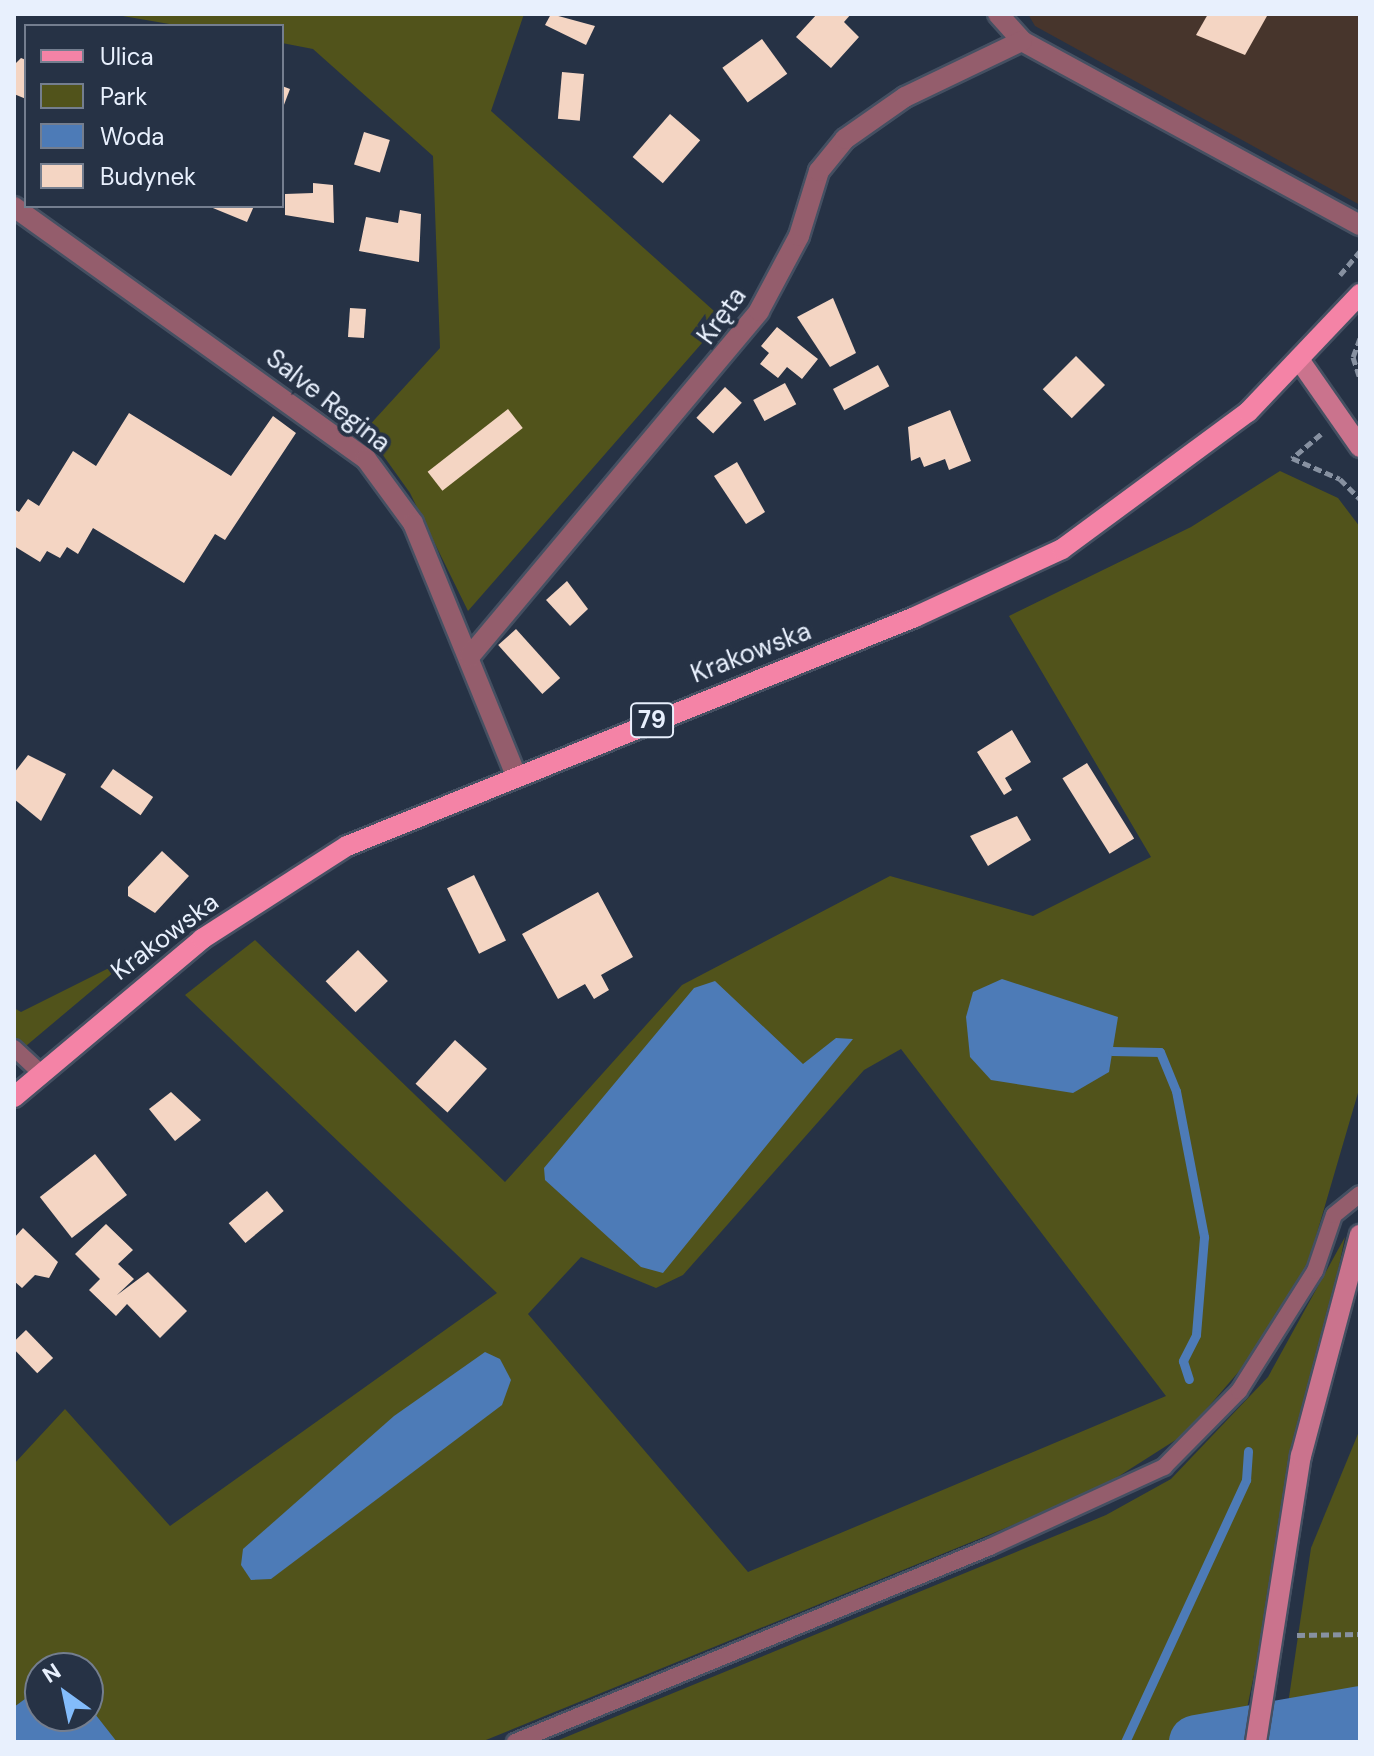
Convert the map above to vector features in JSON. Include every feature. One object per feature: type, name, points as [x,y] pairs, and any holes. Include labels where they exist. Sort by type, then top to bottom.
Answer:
[{"type":"main road","name":"Krakowska","points":[[14,1097],[186,951],[279,886],[416,813],[915,617],[1062,549],[1191,458],[1300,361],[1360,294]]},
{"type":"street","points":[[998,14],[1022,41],[1360,225]]},
{"type":"street","name":"Kręta","points":[[470,656],[759,311],[799,236],[819,171],[845,139],[905,97],[1022,41]]},
{"type":"street","name":"Salve Regina","points":[[14,207],[366,459],[413,523],[470,656],[515,773]]},
{"type":"street","points":[[1300,361],[1360,447]]},
{"type":"street","points":[[1256,1742],[1301,1456],[1360,1235]]},
{"type":"lane","points":[[14,1048],[40,1072]]},
{"type":"lane","points":[[515,1742],[1004,1542],[1164,1467],[1239,1391],[1315,1271],[1334,1215],[1360,1194]]},
{"type":"path","points":[[1340,275],[1360,251]]},
{"type":"path","points":[[1360,338],[1353,357],[1360,379]]},
{"type":"path","points":[[1317,437],[1292,458],[1340,479],[1360,499]]},
{"type":"path","points":[[1273,1628],[1308,1638],[1360,1634]]},
{"type":"shaded area","points":[[1028,14],[1360,14],[1360,205],[1035,26]]},
{"type":"green space","points":[[111,14],[524,14],[491,111],[723,319],[468,611],[410,493],[365,430],[440,348],[433,156],[313,49],[284,43],[284,24],[169,24]]},
{"type":"green space","points":[[1280,471],[1338,498],[1360,527],[1360,1086],[1307,1267],[1241,1369],[1185,1434],[1094,1492],[481,1742],[14,1742],[14,1464],[65,1409],[170,1526],[497,1293],[185,995],[255,940],[505,1182],[682,985],[890,876],[1033,916],[1151,857],[1009,616],[1191,527]],"holes":[[[901,1049],[1166,1396],[748,1572],[528,1314],[581,1257],[656,1288],[683,1275],[864,1070]]]},
{"type":"green space","points":[[133,956],[14,1056],[14,1008],[21,1012]]},
{"type":"green space","points":[[1345,1237],[1240,1742],[554,1742],[1106,1515],[1171,1479],[1268,1377]]},
{"type":"green space","points":[[1360,1429],[1360,1693],[1287,1711],[1311,1548]]},
{"type":"water","points":[[1002,979],[1118,1017],[1109,1072],[1073,1093],[991,1080],[970,1057],[966,1017],[973,992]]},
{"type":"water","points":[[715,981],[803,1064],[836,1038],[853,1039],[663,1273],[641,1267],[545,1180],[544,1168],[694,988]]},
{"type":"water","points":[[485,1352],[500,1359],[511,1380],[502,1405],[271,1579],[251,1580],[241,1565],[243,1549],[394,1416]]},
{"type":"water","points":[[1360,1693],[1360,1742],[1276,1742],[1281,1710]]},
{"type":"water","points":[[24,1700],[24,1732],[104,1732],[104,1725],[117,1742],[14,1742],[14,1707]]},
{"type":"building","points":[[551,14],[595,26],[586,45],[545,25]]},
{"type":"building","points":[[817,14],[851,14],[844,22],[859,37],[831,68],[796,37]]},
{"type":"building","points":[[1208,14],[1267,16],[1245,55],[1196,35]]},
{"type":"building","points":[[762,39],[787,74],[748,103],[722,68]]},
{"type":"building","points":[[21,58],[24,59],[24,98],[14,94],[14,65]]},
{"type":"building","points":[[562,72],[584,74],[580,121],[558,119]]},
{"type":"building","points":[[284,87],[290,89],[284,105]]},
{"type":"building","points":[[670,114],[700,140],[663,183],[633,157]]},
{"type":"building","points":[[364,132],[390,140],[380,172],[354,165]]},
{"type":"building","points":[[313,183],[333,185],[334,223],[285,215],[285,194],[313,193]]},
{"type":"building","points":[[213,208],[253,208],[247,222]]},
{"type":"building","points":[[400,210],[421,214],[419,262],[359,251],[366,217],[398,223]]},
{"type":"building","points":[[833,298],[856,353],[830,367],[797,317]]},
{"type":"building","points":[[350,308],[366,309],[364,338],[348,337]]},
{"type":"building","points":[[777,327],[818,359],[802,379],[787,367],[778,378],[760,364],[769,353],[761,346]]},
{"type":"building","points":[[1076,356],[1105,385],[1072,418],[1043,389]]},
{"type":"building","points":[[878,365],[889,386],[844,410],[833,389]]},
{"type":"building","points":[[785,383],[796,404],[764,421],[753,400]]},
{"type":"building","points":[[725,387],[742,403],[713,433],[696,418]]},
{"type":"building","points":[[508,409],[523,428],[442,491],[428,472]]},
{"type":"building","points":[[950,410],[971,461],[949,470],[945,459],[924,467],[920,457],[911,461],[908,427]]},
{"type":"building","points":[[129,413],[231,476],[273,416],[296,433],[225,540],[215,534],[184,583],[93,528],[78,554],[67,547],[60,558],[47,551],[40,562],[14,546],[14,509],[19,512],[28,499],[39,506],[73,451],[96,466]]},
{"type":"building","points":[[737,462],[765,512],[746,524],[714,476]]},
{"type":"building","points":[[567,581],[588,609],[570,626],[546,600]]},
{"type":"building","points":[[516,629],[560,678],[542,694],[498,645]]},
{"type":"building","points":[[1012,730],[1031,762],[1005,778],[1012,790],[1004,795],[977,752]]},
{"type":"building","points":[[28,755],[66,774],[41,821],[14,799],[14,773]]},
{"type":"building","points":[[1087,763],[1134,838],[1110,854],[1062,778]]},
{"type":"building","points":[[113,769],[153,797],[141,815],[100,787]]},
{"type":"building","points":[[1017,816],[1031,840],[988,866],[970,836]]},
{"type":"building","points":[[162,851],[189,876],[155,913],[128,896],[128,887]]},
{"type":"building","points":[[474,875],[506,941],[479,954],[447,888]]},
{"type":"building","points":[[598,892],[633,957],[601,975],[609,990],[594,999],[585,984],[558,999],[522,934]]},
{"type":"building","points":[[358,950],[388,981],[356,1012],[326,981]]},
{"type":"building","points":[[455,1040],[487,1069],[447,1113],[416,1084]]},
{"type":"building","points":[[171,1092],[201,1120],[175,1141],[149,1109]]},
{"type":"building","points":[[95,1154],[127,1195],[72,1238],[40,1197]]},
{"type":"building","points":[[267,1191],[284,1211],[245,1243],[229,1223]]},
{"type":"building","points":[[106,1224],[133,1250],[118,1264],[134,1279],[117,1295],[148,1272],[187,1311],[160,1338],[127,1304],[116,1316],[89,1290],[100,1279],[75,1254]]},
{"type":"building","points":[[23,1228],[58,1262],[49,1278],[35,1275],[22,1288],[14,1281],[14,1238]]},
{"type":"building","points":[[26,1330],[53,1358],[37,1373],[14,1349],[14,1342]]},
{"type":"waterway","points":[[1112,1051],[1160,1052],[1176,1091],[1204,1237],[1196,1335],[1183,1361],[1189,1379]]},
{"type":"waterway","points":[[1125,1742],[1246,1480],[1248,1451]]},
{"type":"waterway","points":[[1196,1742],[1360,1713]]}]
